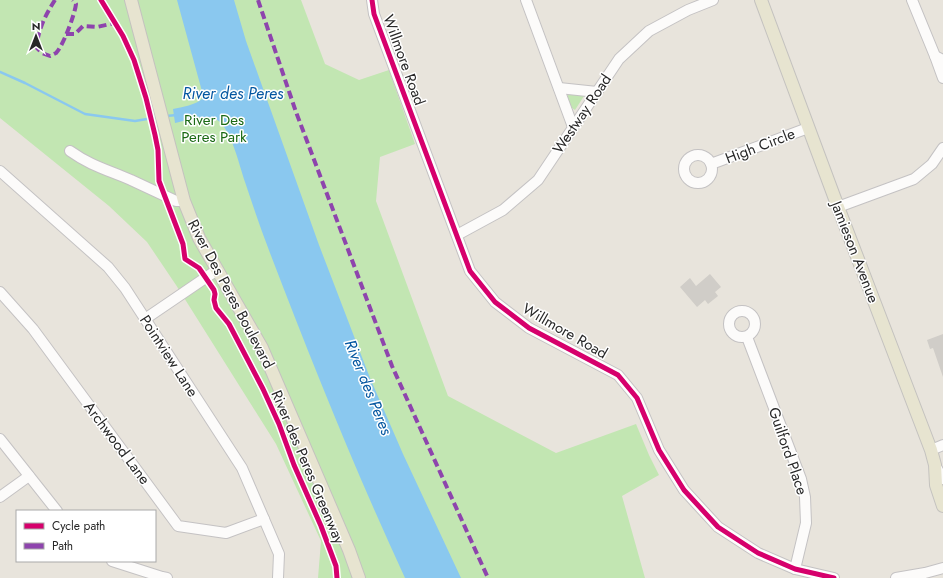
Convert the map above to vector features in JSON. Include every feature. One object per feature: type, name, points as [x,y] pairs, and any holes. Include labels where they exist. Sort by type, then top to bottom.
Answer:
[{"type":"main road","name":"River Des Peres Boulevard","points":[[131,0],[184,201],[193,224],[217,270],[248,322],[268,362],[349,550],[359,578]]},
{"type":"main road","name":"Jamieson Avenue","points":[[761,0],[808,128],[931,450],[936,485],[943,506]]},
{"type":"street","name":"Willmore Road","points":[[372,0],[374,14],[470,271],[495,302],[529,328],[618,375],[637,398],[659,450],[684,490],[718,527],[758,554],[795,569],[834,578]]},
{"type":"street","points":[[526,0],[573,127]]},
{"type":"street","name":"Westway Road","points":[[457,235],[503,210],[538,180],[619,59],[649,31],[688,10],[713,0]]},
{"type":"street","points":[[912,0],[939,58],[943,78]]},
{"type":"street","points":[[559,88],[597,92]]},
{"type":"street","name":"High Circle","points":[[711,164],[808,128]]},
{"type":"street","points":[[838,207],[914,179],[932,164],[943,148]]},
{"type":"street","points":[[70,150],[84,161],[98,168],[130,180],[176,201],[184,201]]},
{"type":"street","name":"Pointview Lane","points":[[0,171],[108,267],[125,288],[242,468],[279,554],[278,578]]},
{"type":"street","points":[[145,319],[217,270]]},
{"type":"street","name":"Archwood Lane","points":[[0,292],[33,329],[178,526],[226,533],[264,518]]},
{"type":"street","name":"Guilford Place","points":[[747,337],[801,479],[805,497],[806,523],[795,569]]},
{"type":"street","points":[[0,439],[56,510]]},
{"type":"street","points":[[931,450],[943,445]]},
{"type":"street","points":[[934,465],[943,479]]},
{"type":"street","points":[[0,497],[29,476]]},
{"type":"street","points":[[115,562],[163,578]]},
{"type":"street","points":[[896,578],[943,568]]},
{"type":"green space","name":"River Des Peres Park","points":[[0,0],[301,0],[325,64],[359,80],[389,70],[415,144],[380,157],[376,201],[448,396],[556,453],[636,424],[659,475],[622,496],[645,578],[318,578],[321,541],[276,444],[176,285],[147,242],[109,206],[0,118]]},
{"type":"green space","points":[[569,93],[584,95],[575,110],[572,108],[567,97]]},
{"type":"water","name":"River des Peres","points":[[177,0],[234,0],[246,41],[319,245],[370,378],[403,454],[461,578],[405,578],[352,458],[302,335],[263,236],[229,136],[221,123],[216,119],[199,117],[175,123],[173,109],[193,104],[203,98]]},
{"type":"building","points":[[710,274],[721,287],[715,292],[718,296],[708,304],[705,300],[697,307],[680,287],[690,278],[696,286]]},
{"type":"building","points":[[943,334],[943,377],[933,348],[930,349],[927,340]]},
{"type":"waterway","points":[[0,72],[25,83],[85,114],[135,121],[159,117]]},
{"type":"waterway","points":[[166,116],[177,115]]},
{"type":"marked path","points":[[55,0],[48,11],[37,42],[37,48],[42,53],[50,56],[56,53],[59,49],[68,30],[76,4],[73,0]]},
{"type":"marked path","points":[[258,0],[296,112],[392,366],[488,578]]},
{"type":"marked path","points":[[66,34],[75,34],[83,26],[97,27],[115,23]]},
{"type":"cycle path","name":"River des Peres Greenway","points":[[101,0],[123,36],[134,60],[146,98],[155,135],[158,150],[159,181],[183,244],[185,259],[199,268],[214,290],[216,308],[229,324],[263,389],[321,526],[336,566],[337,578]]},
{"type":"cycle path","points":[[372,0],[374,14],[470,271],[495,302],[529,328],[618,375],[637,398],[659,450],[684,490],[718,527],[758,553],[795,569],[834,578]]}]
